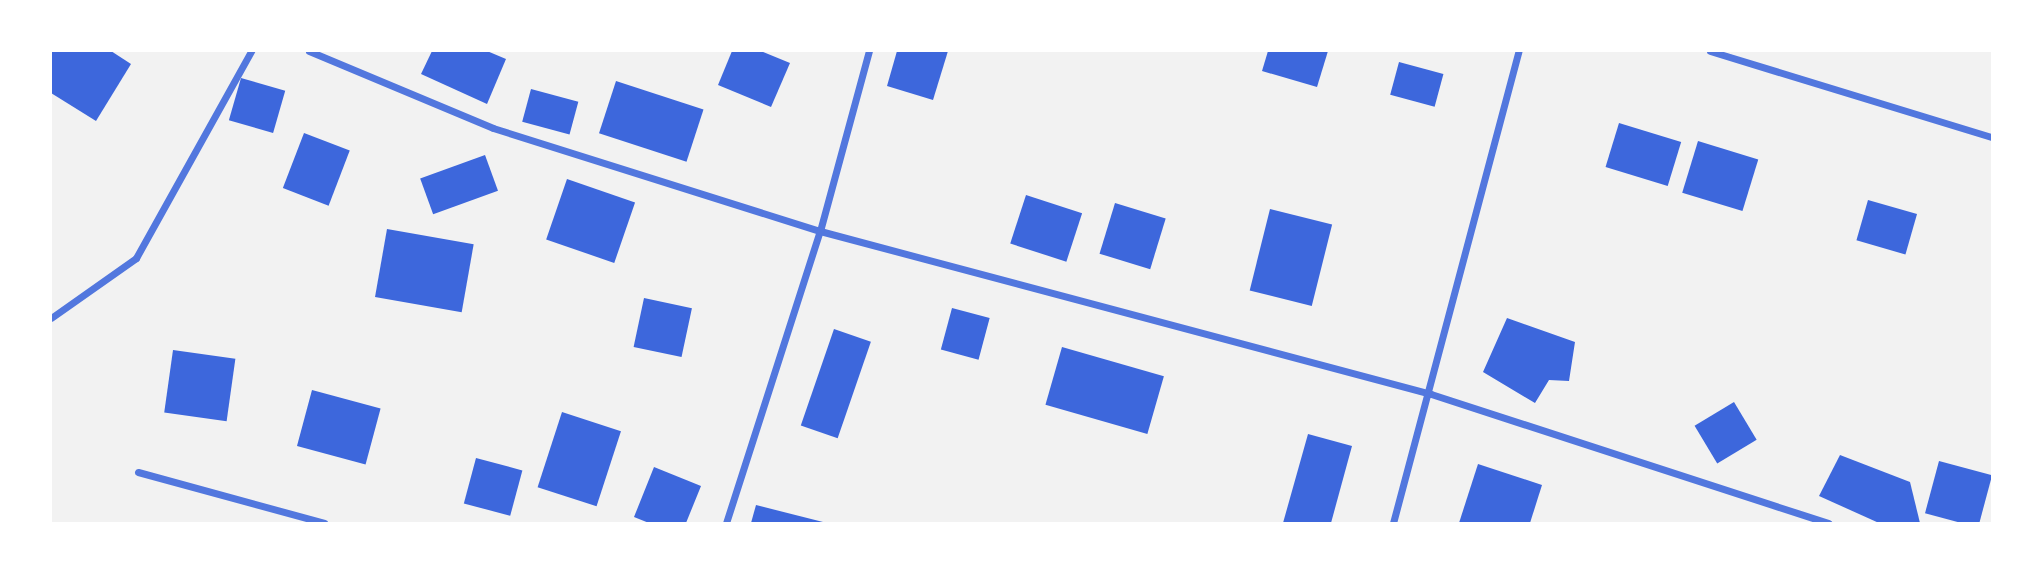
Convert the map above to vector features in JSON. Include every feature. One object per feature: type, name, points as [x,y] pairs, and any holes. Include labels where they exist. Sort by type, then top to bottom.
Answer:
[{"type":"street","points":[[51,318],[136,258],[251,51]]},
{"type":"street","points":[[309,51],[493,128],[820,231],[1431,394],[1829,523]]},
{"type":"street","points":[[726,523],[820,231],[869,51]]},
{"type":"street","points":[[1393,523],[1431,394],[1520,51]]},
{"type":"street","points":[[1710,51],[1992,137]]},
{"type":"street","points":[[138,472],[324,523]]},
{"type":"building","points":[[51,51],[111,51],[131,64],[96,121],[51,93]]},
{"type":"building","points":[[432,51],[487,51],[506,59],[487,104],[421,74]]},
{"type":"building","points":[[732,51],[761,51],[790,63],[771,107],[718,85]]},
{"type":"building","points":[[897,51],[948,51],[933,100],[887,86]]},
{"type":"building","points":[[1268,51],[1328,51],[1317,87],[1262,71]]},
{"type":"building","points":[[1399,62],[1443,74],[1435,107],[1390,95]]},
{"type":"building","points":[[241,78],[285,91],[273,133],[229,120]]},
{"type":"building","points":[[616,81],[703,109],[687,162],[599,133]]},
{"type":"building","points":[[531,89],[578,102],[570,135],[522,122]]},
{"type":"building","points":[[1619,123],[1681,142],[1668,186],[1606,167]]},
{"type":"building","points":[[304,133],[350,151],[329,206],[283,188]]},
{"type":"building","points":[[1698,141],[1758,159],[1742,211],[1682,193]]},
{"type":"building","points":[[485,155],[498,191],[433,214],[420,179]]},
{"type":"building","points":[[567,179],[635,202],[614,263],[546,240]]},
{"type":"building","points":[[1026,195],[1082,213],[1066,262],[1010,244]]},
{"type":"building","points":[[1868,200],[1917,214],[1905,254],[1856,240]]},
{"type":"building","points":[[1115,203],[1166,218],[1150,269],[1100,254]]},
{"type":"building","points":[[1270,209],[1332,224],[1312,306],[1250,291]]},
{"type":"building","points":[[387,229],[474,244],[462,312],[375,297]]},
{"type":"building","points":[[644,298],[692,308],[682,357],[634,347]]},
{"type":"building","points":[[952,308],[990,318],[979,360],[941,350]]},
{"type":"building","points":[[1507,318],[1575,342],[1569,381],[1549,380],[1535,403],[1483,372]]},
{"type":"building","points":[[834,329],[871,342],[838,438],[801,425]]},
{"type":"building","points":[[1062,347],[1164,376],[1147,434],[1045,405]]},
{"type":"building","points":[[173,350],[235,359],[227,421],[164,412]]},
{"type":"building","points":[[312,390],[381,408],[366,464],[297,446]]},
{"type":"building","points":[[1734,402],[1757,440],[1717,463],[1695,426]]},
{"type":"building","points":[[562,412],[621,431],[597,506],[538,487]]},
{"type":"building","points":[[1308,434],[1352,446],[1331,523],[1283,523]]},
{"type":"building","points":[[1840,455],[1910,482],[1920,523],[1879,523],[1819,496]]},
{"type":"building","points":[[476,458],[522,470],[510,516],[464,503]]},
{"type":"building","points":[[1939,461],[1992,475],[1979,523],[1962,523],[1925,513]]},
{"type":"building","points":[[1478,464],[1542,485],[1530,523],[1459,523]]},
{"type":"building","points":[[654,467],[701,486],[686,523],[649,523],[634,517]]},
{"type":"building","points":[[756,505],[823,522],[823,523],[751,523]]}]
